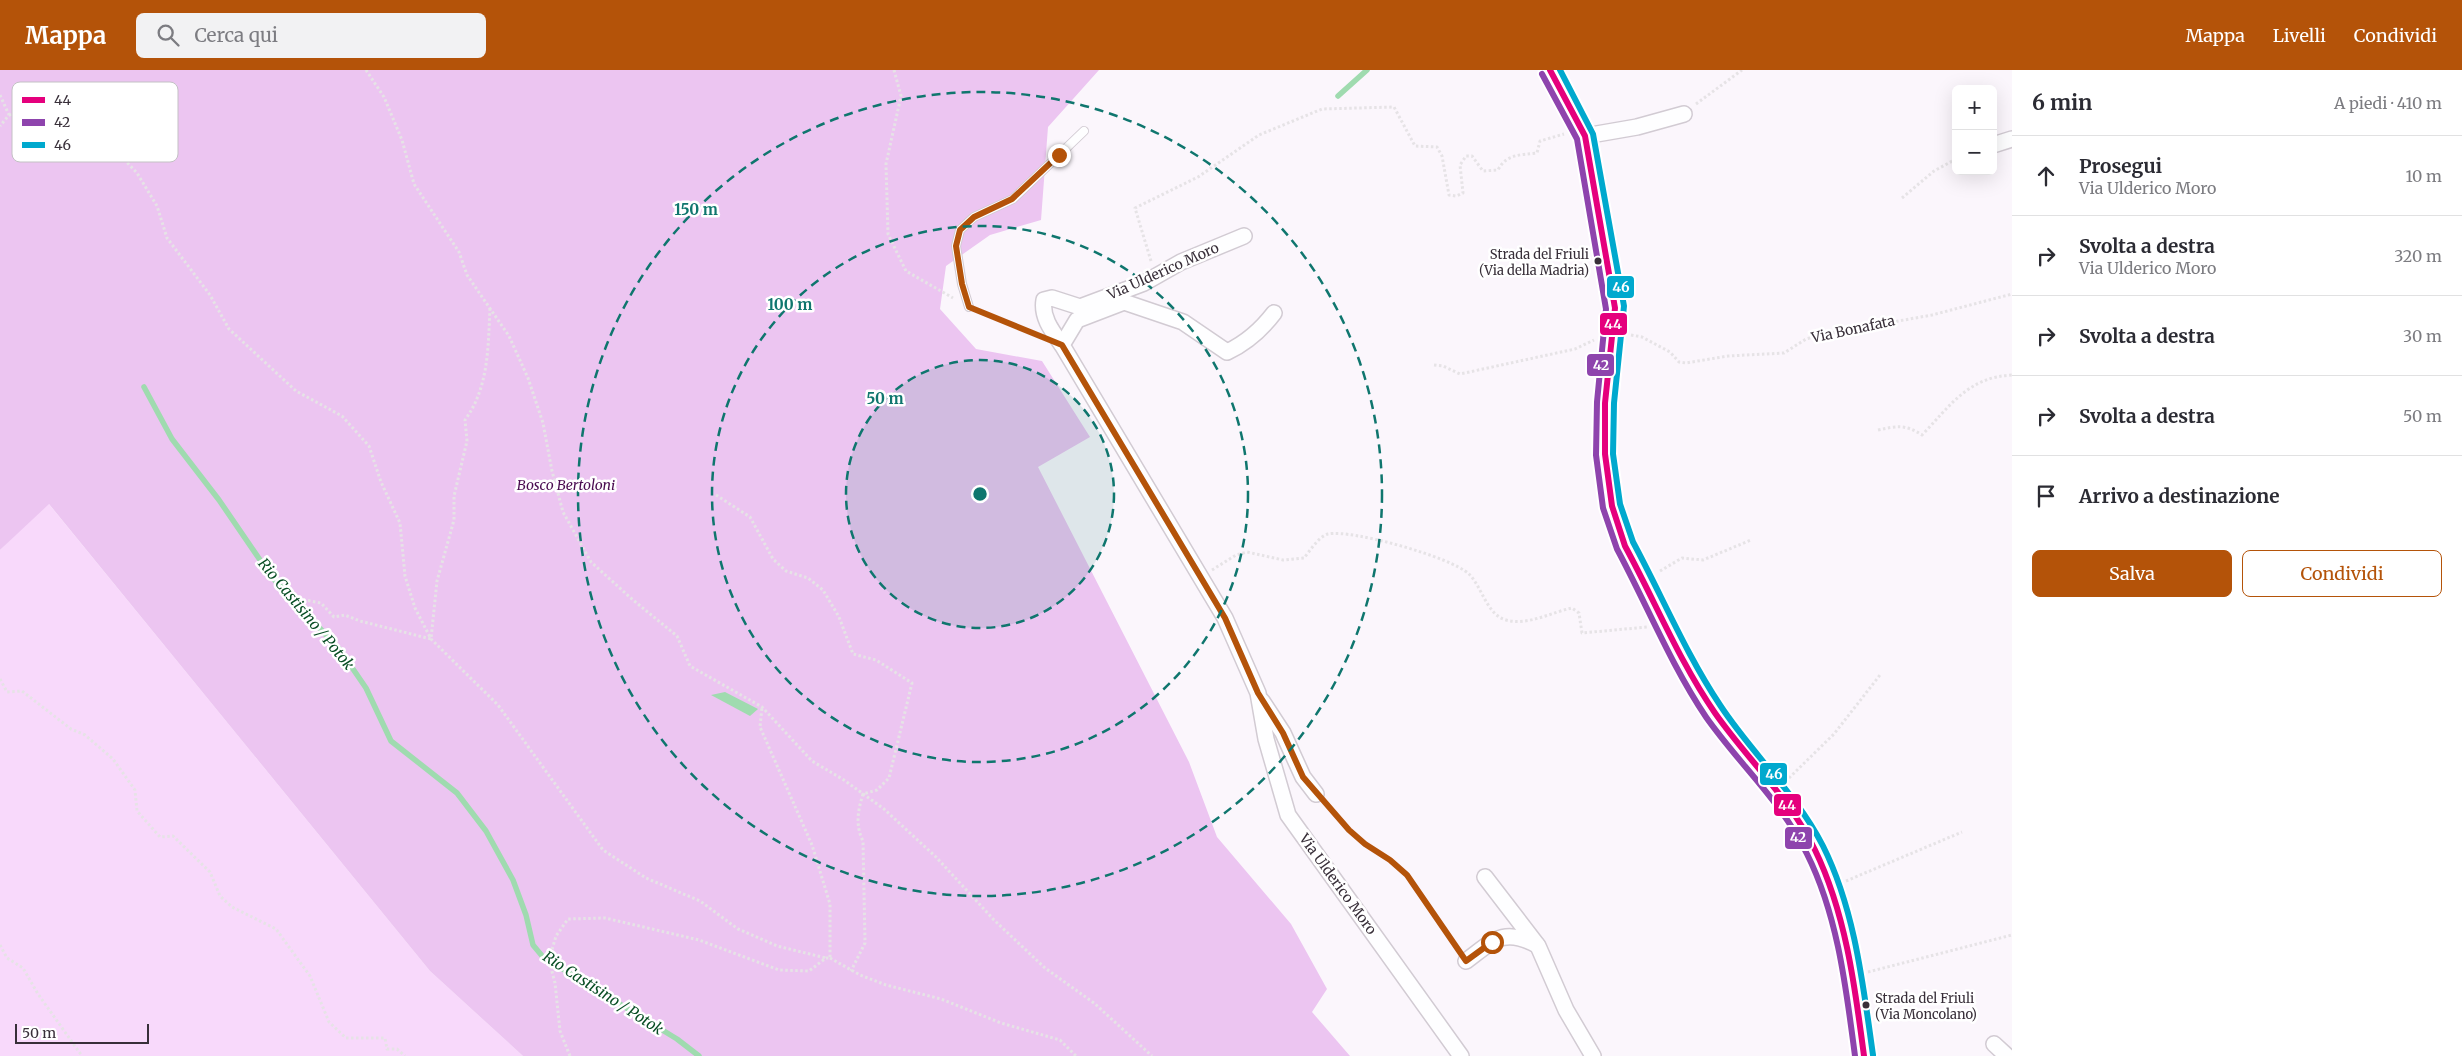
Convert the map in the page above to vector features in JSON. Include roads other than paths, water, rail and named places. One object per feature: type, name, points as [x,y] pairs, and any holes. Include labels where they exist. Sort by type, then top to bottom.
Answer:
[{"type":"main road","points":[[1550,70],[1583,131],[1615,308],[1615,332],[1604,422],[1606,480],[1617,525],[1665,624],[1712,710],[1802,825],[1829,887],[1853,976],[1864,1056]]},
{"type":"street","points":[[1583,131],[1637,127],[1684,114]]},
{"type":"street","points":[[1997,144],[2012,139]]},
{"type":"street","name":"Via Ulderico Moro","points":[[1244,236],[1212,248],[1156,275],[1144,283],[1080,308],[1052,298],[1044,300],[1042,310],[1051,329],[1202,576],[1225,618],[1258,693],[1283,733],[1303,777],[1316,794]]},
{"type":"street","name":"Via Ulderico Moro","points":[[1062,345],[1077,320],[1124,302],[1183,322],[1227,352],[1241,346],[1274,313]]},
{"type":"street","name":"Via Ulderico Moro","points":[[1258,693],[1266,739],[1288,815],[1461,1056]]},
{"type":"street","points":[[1485,877],[1538,946],[1559,995],[1593,1056]]},
{"type":"street","points":[[1466,961],[1492,942],[1506,936],[1521,936],[1538,946]]},
{"type":"street","points":[[1994,1044],[2007,1056]]},
{"type":"lane","points":[[969,307],[962,284],[956,246],[960,230],[974,217],[1012,199],[1084,131]]},
{"type":"waterway","points":[[1338,96],[1367,70]]},
{"type":"waterway","name":"Rio Castisino / Potok","points":[[144,387],[172,439],[219,500],[271,576],[340,650],[366,688],[391,741],[457,793],[486,831],[513,880],[526,915],[533,945],[543,957],[677,1039],[699,1056]]},
{"type":"place","name":"Strada del Friuli (Via della Madria)","points":[[1598,261]]},
{"type":"place","name":"Strada del Friuli (Via Moncolano)","points":[[1866,1005]]},
{"type":"park label","name":"Bosco Bertoloni","points":[[566,485]]}]
